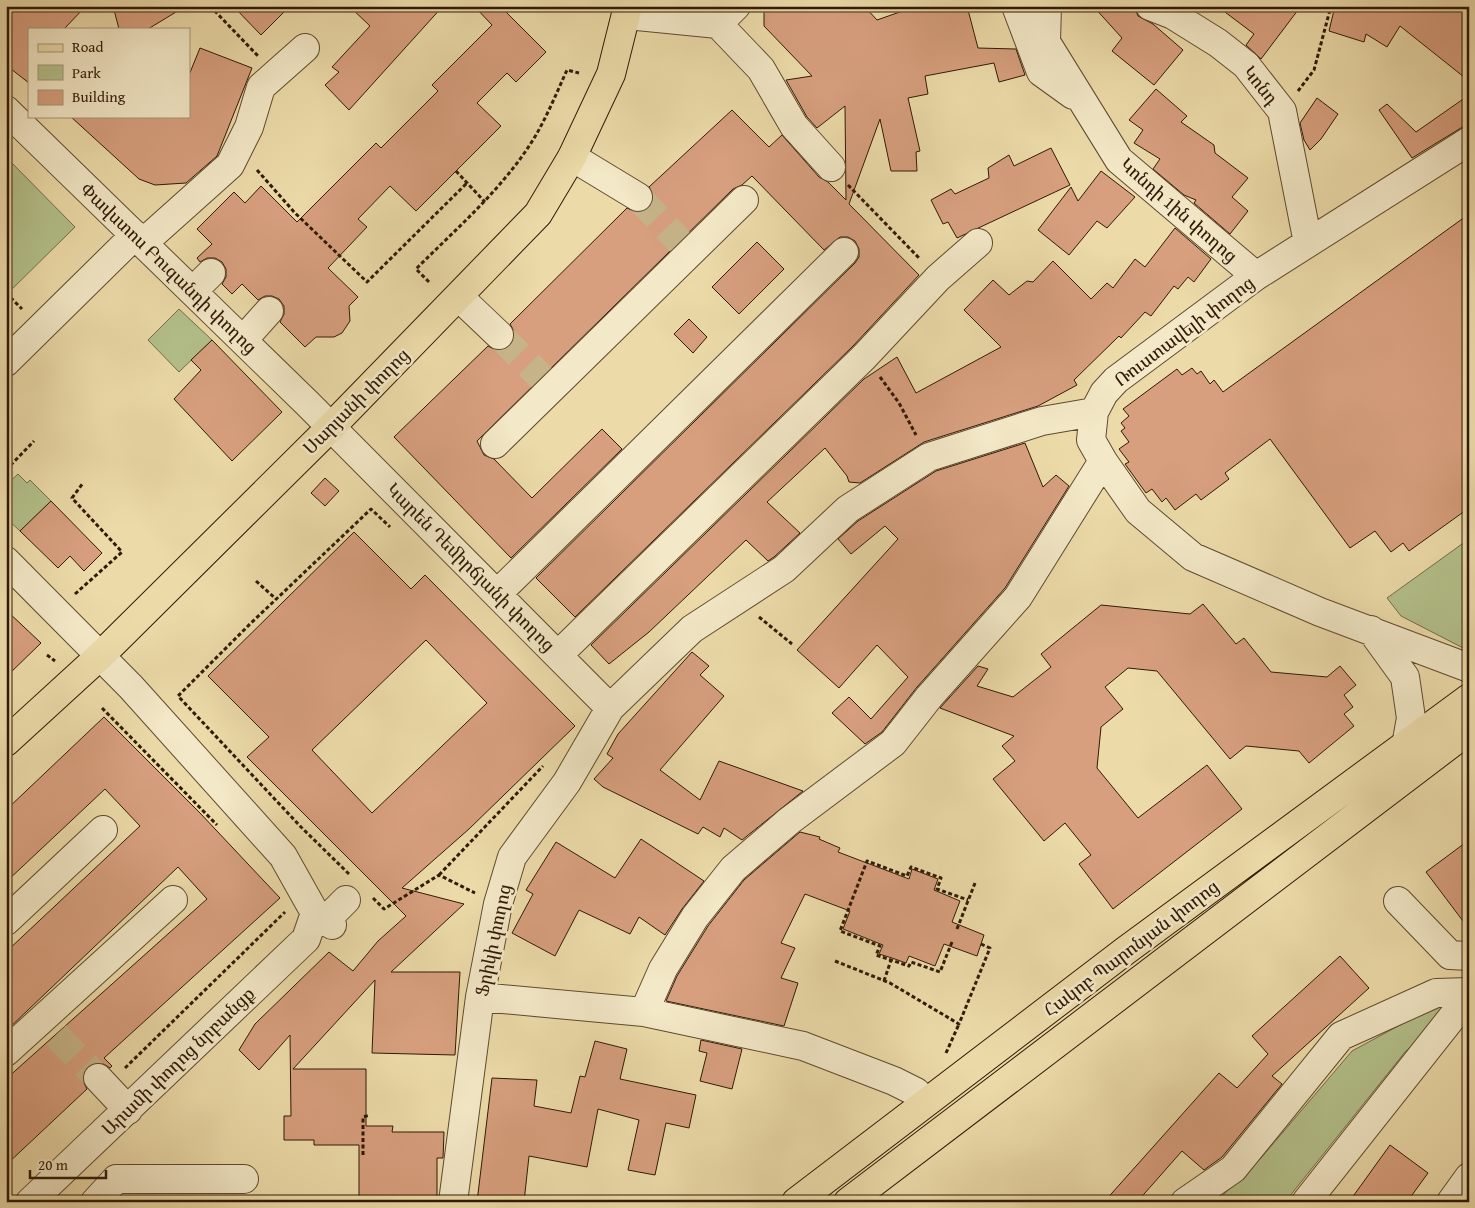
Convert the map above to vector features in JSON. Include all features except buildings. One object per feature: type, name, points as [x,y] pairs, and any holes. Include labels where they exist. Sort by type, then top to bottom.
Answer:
[{"type":"main road","name":"Սարյանի փողոց","points":[[6,742],[100,656],[331,428],[459,298],[538,214],[572,157],[611,74],[627,11]]},
{"type":"main road","name":"Հակոբ Պարոնյան փողոց","points":[[796,1202],[1125,951],[1469,698]]},
{"type":"main road","name":"Հակոբ Պարոնյան փողոց","points":[[848,1202],[1469,730]]},
{"type":"street","points":[[1016,6],[1041,72],[1080,100]]},
{"type":"street","name":"Կոնդի 1ին փողոց","points":[[1047,6],[1046,42],[1080,100],[1119,160],[1181,210],[1256,276]]},
{"type":"street","name":"Կոնդ","points":[[1150,6],[1173,15],[1218,43],[1246,65],[1282,111],[1308,244]]},
{"type":"street","points":[[627,11],[727,15],[794,126],[831,167]]},
{"type":"street","points":[[6,362],[139,239],[230,165],[249,126],[261,87],[305,48]]},
{"type":"street","name":"Փավստոս Բուզանդի փողոց","points":[[6,110],[139,239],[202,282],[243,340],[331,428]]},
{"type":"street","name":"Ռուստավելի փողոց","points":[[1094,412],[1104,393],[1116,380],[1256,276],[1469,141]]},
{"type":"street","points":[[572,157],[638,197]]},
{"type":"street","points":[[495,444],[547,383],[686,248],[744,200]]},
{"type":"street","points":[[558,655],[864,357],[938,278],[978,243]]},
{"type":"street","points":[[497,594],[844,252]]},
{"type":"street","points":[[459,298],[499,335]]},
{"type":"street","points":[[243,340],[269,311]]},
{"type":"street","points":[[610,708],[692,630],[784,570],[848,509],[930,457],[1042,421],[1094,412],[1091,440],[1103,461],[1138,511],[1193,557],[1320,612],[1469,668]]},
{"type":"street","name":"Կարեն Դեմիրճյանի փողոց","points":[[331,428],[610,708]]},
{"type":"street","points":[[644,1012],[672,954],[695,918],[733,869],[789,821],[893,744],[928,696],[1018,597],[1103,461]]},
{"type":"street","points":[[6,561],[100,656],[283,856],[324,920],[355,890]]},
{"type":"street","points":[[1371,630],[1405,677],[1411,718],[1406,746]]},
{"type":"street","name":"Ֆրիկի փողոց","points":[[453,1202],[480,997],[498,904],[512,856],[567,782],[610,708]]},
{"type":"street","points":[[6,921],[103,830]]},
{"type":"street","points":[[6,1052],[48,1027],[173,900]]},
{"type":"street","points":[[1398,901],[1450,955],[1469,956]]},
{"type":"street","name":"Արամի փողոց նրբանցք","points":[[30,1202],[324,920]]},
{"type":"street","points":[[1185,1202],[1233,1169],[1341,1036],[1436,993],[1469,992]]},
{"type":"street","points":[[1306,1202],[1469,996]]},
{"type":"street","points":[[480,997],[644,1012],[803,1046],[894,1081],[916,1092],[926,1102]]},
{"type":"street","points":[[102,1082],[128,1110]]},
{"type":"street","points":[[1451,1202],[1469,1177]]},
{"type":"street","points":[[96,1202],[116,1179],[244,1179]]},
{"type":"path","points":[[210,6],[275,74]]},
{"type":"path","points":[[1282,111],[1314,70],[1331,6]]},
{"type":"path","points":[[429,282],[416,269],[485,202],[535,136],[567,70],[579,73]]},
{"type":"path","points":[[238,149],[294,213],[367,282],[468,182]]},
{"type":"path","points":[[831,167],[938,278]]},
{"type":"path","points":[[456,171],[485,202]]},
{"type":"path","points":[[864,357],[899,403],[917,437]]},
{"type":"path","points":[[6,470],[34,441]]},
{"type":"path","points":[[71,597],[122,552],[72,498],[83,484]]},
{"type":"path","points":[[371,509],[178,696],[301,827],[355,890],[384,909],[439,875],[546,763]]},
{"type":"path","points":[[256,581],[276,599]]},
{"type":"path","points":[[742,598],[748,608],[792,644]]},
{"type":"path","points":[[47,655],[56,661]]},
{"type":"path","points":[[102,708],[218,827]]},
{"type":"path","points":[[952,942],[940,972],[911,962],[909,966],[876,955],[880,946],[840,931],[867,861],[907,876],[911,867],[941,878],[937,889],[968,900]]},
{"type":"path","points":[[439,875],[498,904]]},
{"type":"path","points":[[957,929],[975,883]]},
{"type":"path","points":[[102,1082],[286,911]]},
{"type":"path","points":[[944,1057],[990,948],[981,944]]},
{"type":"path","points":[[884,981],[892,959]]},
{"type":"path","points":[[835,960],[884,981],[959,1024]]},
{"type":"path","points":[[363,1156],[363,1117],[370,1115]]},
{"type":"green space","points":[[6,157],[75,227],[6,295]]},
{"type":"green space","points":[[179,309],[212,340],[179,372],[148,340]]},
{"type":"green space","points":[[18,474],[27,483],[30,480],[51,501],[20,531],[6,518],[6,485]]},
{"type":"green space","points":[[1469,539],[1469,651],[1401,616],[1387,598]]},
{"type":"green space","points":[[1435,1006],[1443,1007],[1443,1016],[1405,1052],[1285,1202],[1216,1202],[1261,1158],[1352,1051]]},
{"type":"tunnel","points":[[638,197],[681,243]]},
{"type":"tunnel","points":[[499,335],[542,378]]},
{"type":"tunnel","points":[[56,1035],[98,1078]]}]
